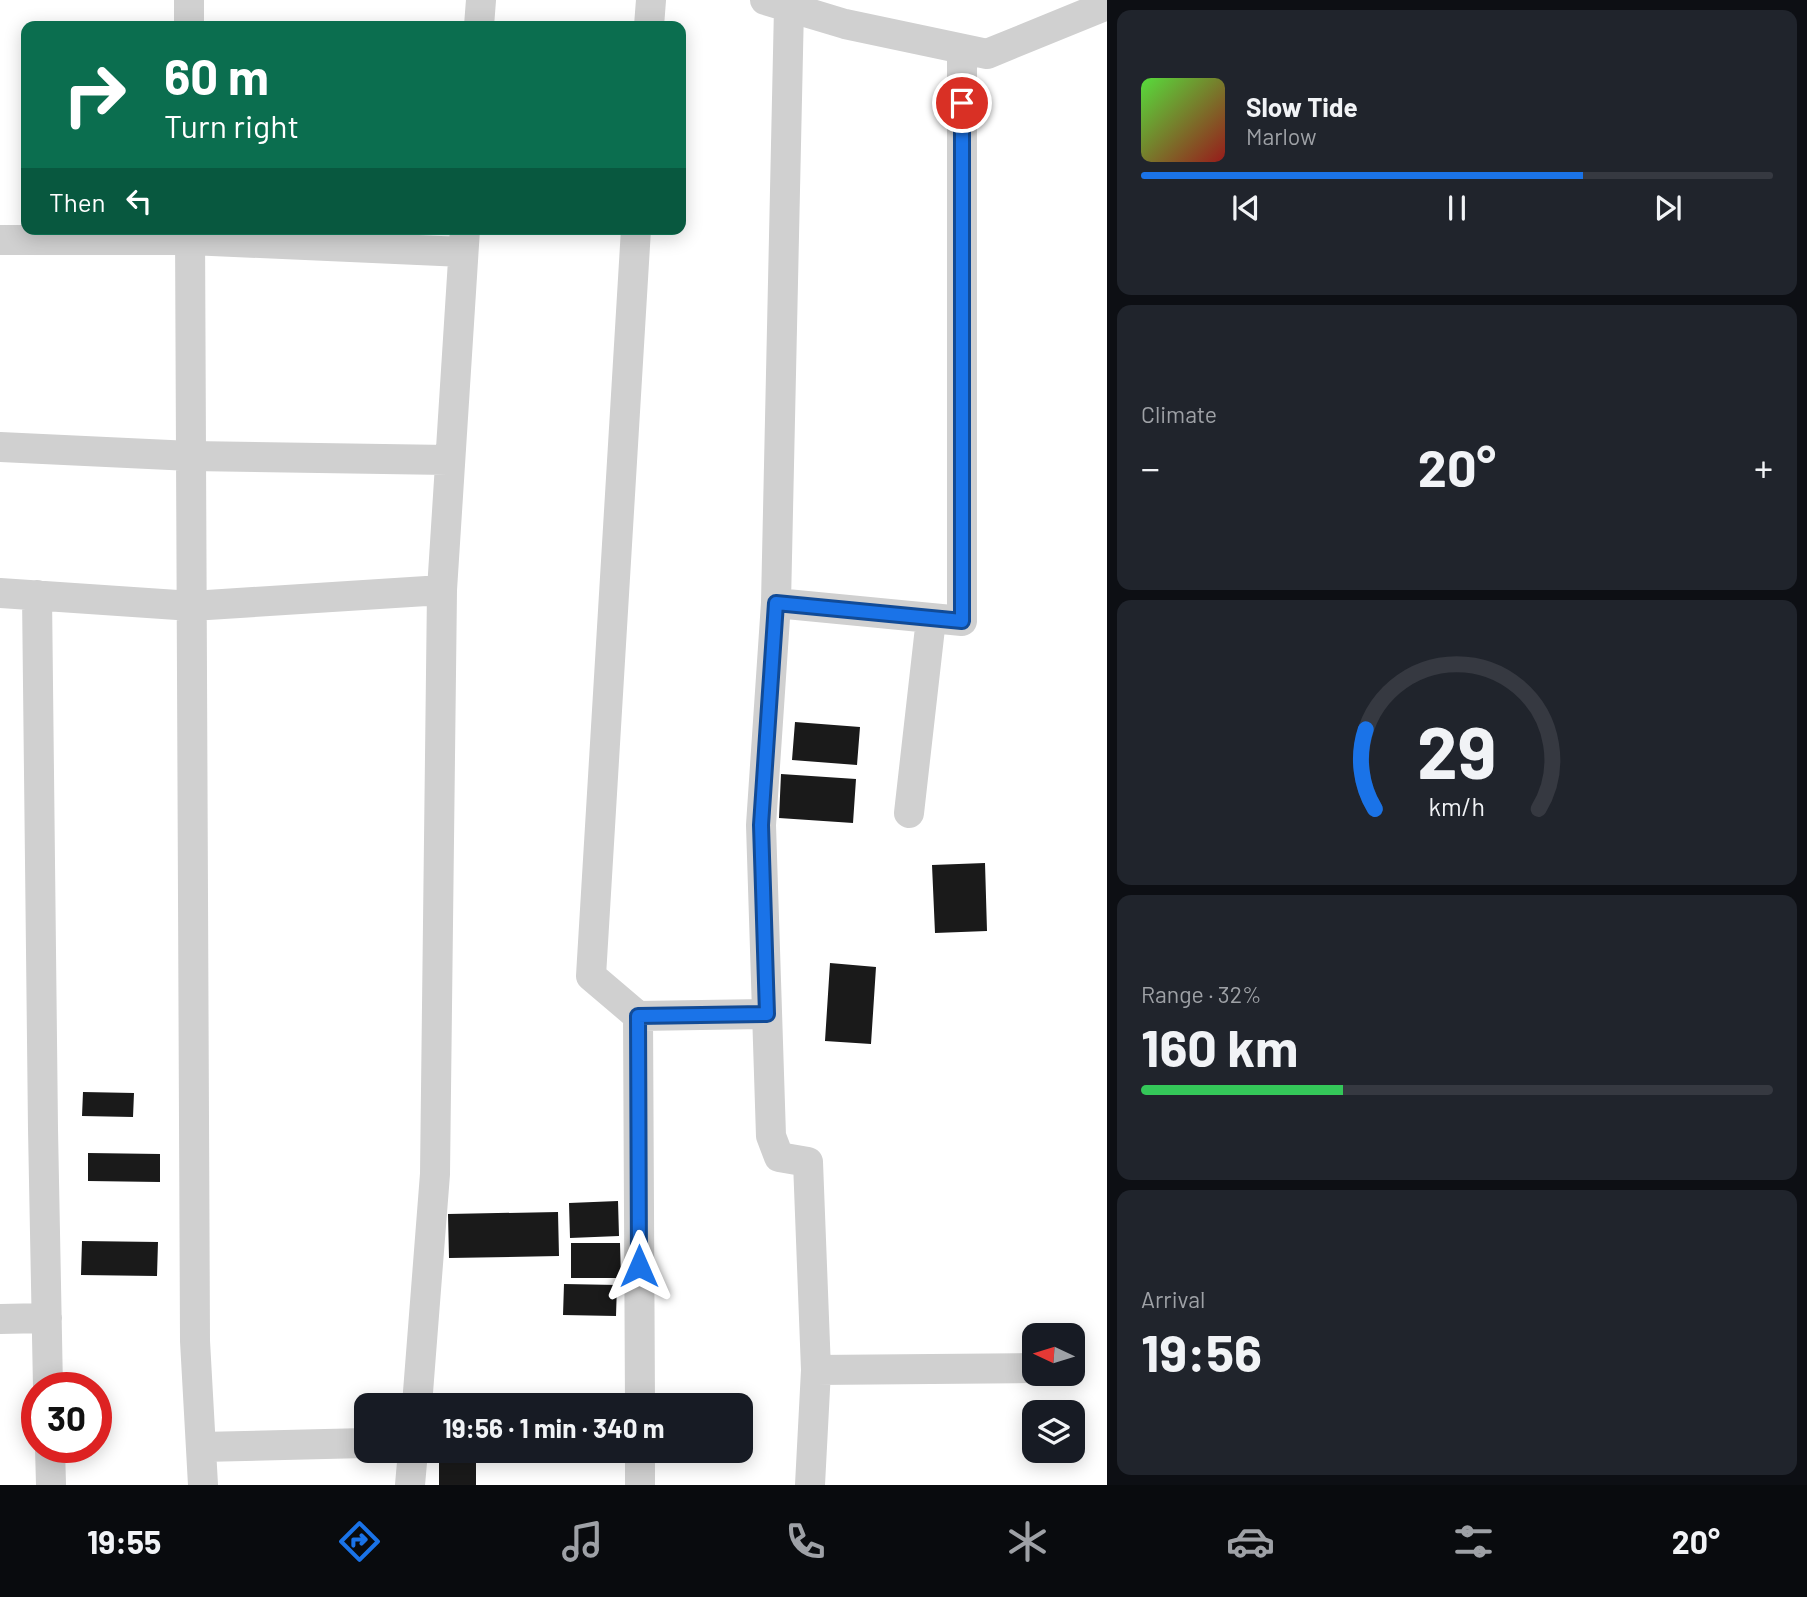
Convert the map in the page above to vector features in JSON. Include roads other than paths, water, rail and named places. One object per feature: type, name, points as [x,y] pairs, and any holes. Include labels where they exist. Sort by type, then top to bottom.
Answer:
[{"type":"street","points":[[189,0],[189,21]]},
{"type":"street","points":[[479,21],[481,0]]},
{"type":"street","points":[[649,21],[650,0]]},
{"type":"street","points":[[810,1485],[816,1370],[808,1162],[779,1157],[771,1136],[761,825],[776,603],[777,4],[845,24],[986,54],[1107,5]]},
{"type":"street","points":[[776,603],[962,621],[962,49]]},
{"type":"street","points":[[190,235],[195,1341],[203,1485]]},
{"type":"street","points":[[0,240],[190,235],[464,241],[448,460],[442,590],[435,1174],[418,1393]]},
{"type":"street","points":[[636,235],[591,975],[638,1016],[767,1014]]},
{"type":"street","points":[[0,447],[191,456],[448,460]]},
{"type":"street","points":[[0,593],[192,606],[442,590]]},
{"type":"street","points":[[37,595],[48,1372]]},
{"type":"street","points":[[909,813],[931,619]]},
{"type":"street","points":[[638,1016],[640,1393]]},
{"type":"street","points":[[0,1319],[47,1318]]},
{"type":"street","points":[[816,1370],[1022,1368]]},
{"type":"street","points":[[201,1447],[354,1443]]},
{"type":"street","points":[[50,1463],[51,1485]]},
{"type":"street","points":[[410,1485],[412,1463]]},
{"type":"street","points":[[640,1463],[640,1485]]}]
